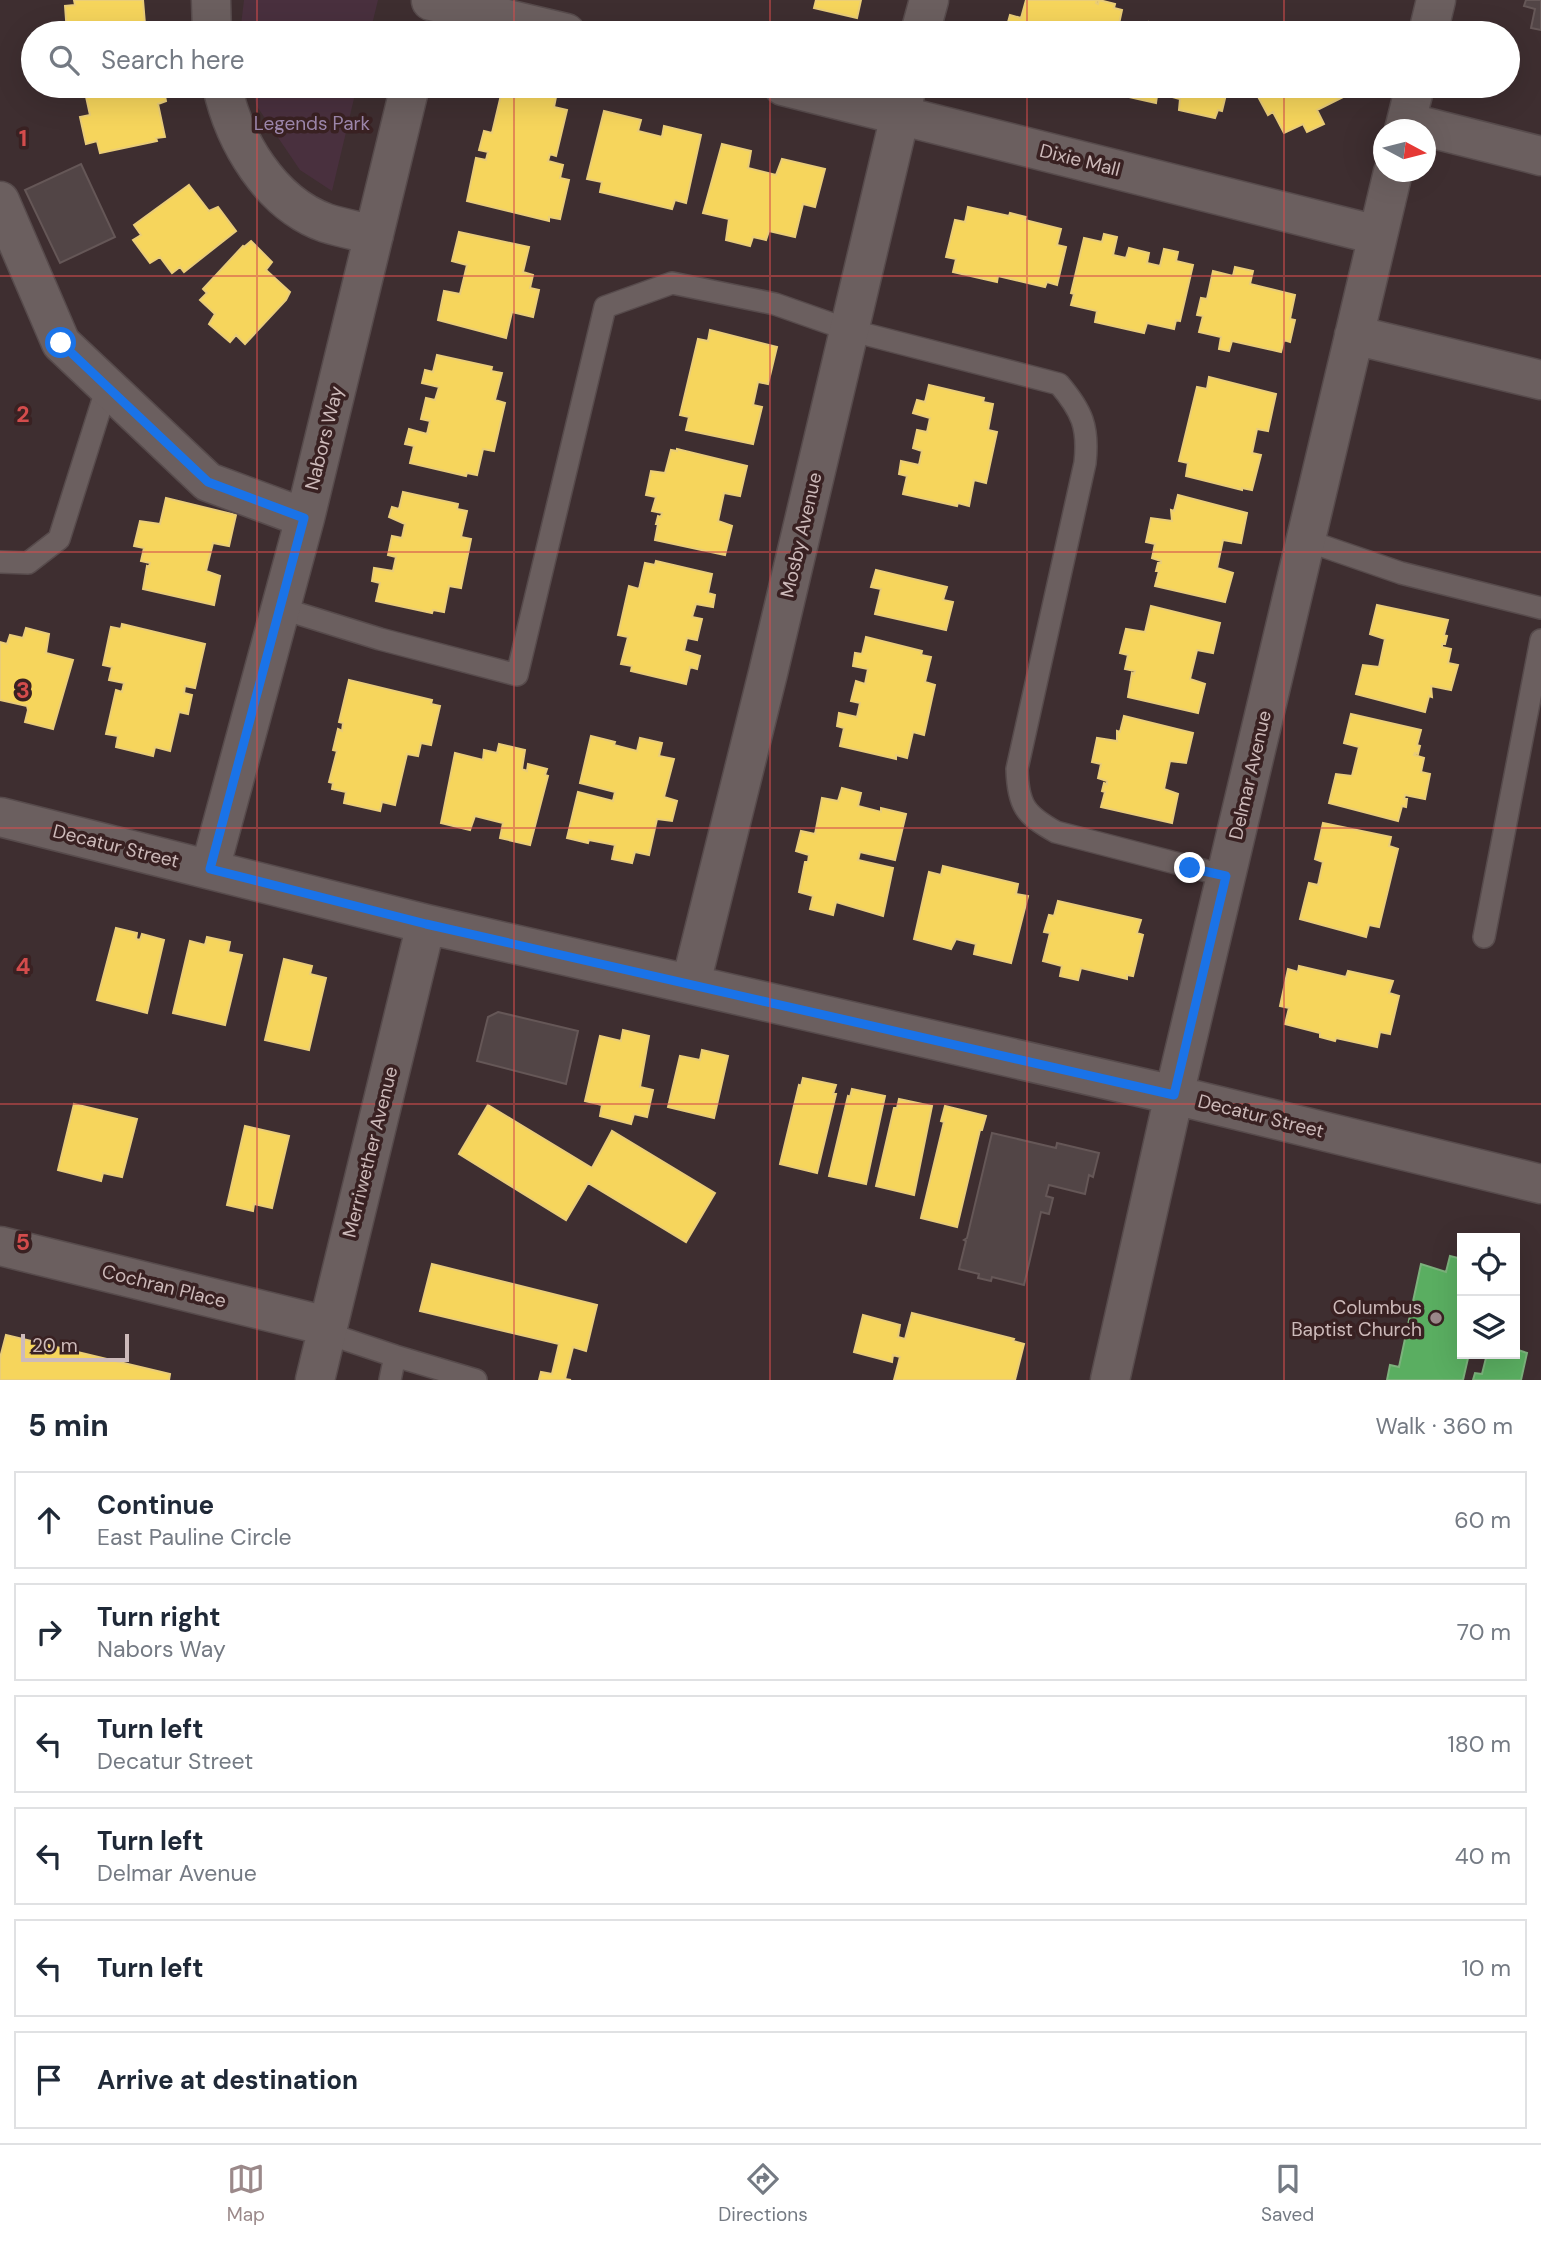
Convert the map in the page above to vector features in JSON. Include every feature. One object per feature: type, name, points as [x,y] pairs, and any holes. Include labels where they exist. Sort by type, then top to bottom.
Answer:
[{"type":"street","points":[[211,0],[212,21]]},
{"type":"street","points":[[426,21],[431,0],[517,21]]},
{"type":"street","points":[[923,21],[929,0]]},
{"type":"street","points":[[1431,21],[1436,0]]},
{"type":"street","points":[[225,98],[228,113],[250,158],[286,201],[324,223],[374,235]]},
{"type":"street","name":"Nabors Way","points":[[210,869],[304,518],[408,98]]},
{"type":"street","points":[[1407,119],[1412,98]]},
{"type":"street","name":"Dixie Mall","points":[[903,100],[1377,235]]},
{"type":"street","name":"Mosby Avenue","points":[[691,984],[768,673],[903,100]]},
{"type":"street","points":[[1436,133],[1541,156]]},
{"type":"street","name":"Delmar Avenue","points":[[1110,1380],[1174,1095],[1390,182]]},
{"type":"street","points":[[0,201],[61,343],[208,482],[304,518]]},
{"type":"street","points":[[1354,335],[1541,380]]},
{"type":"street","name":"Decatur Street","points":[[0,817],[426,924],[1174,1095],[1541,1184]]},
{"type":"street","name":"Merriwether Avenue","points":[[315,1380],[426,924]]},
{"type":"street","name":"Cochran Place","points":[[0,1246],[327,1329]]},
{"type":"lane","points":[[280,608],[380,639],[517,675],[605,307],[672,283],[775,304],[849,330],[1059,384],[1077,404],[1088,438],[1017,769],[1017,793],[1033,820],[1056,832],[1226,876]]},
{"type":"lane","points":[[0,562],[28,563],[59,539],[107,387]]},
{"type":"lane","points":[[1305,540],[1401,573],[1541,608]]},
{"type":"lane","points":[[1484,937],[1541,640]]},
{"type":"lane","points":[[327,1329],[396,1356],[476,1380]]},
{"type":"lane","points":[[390,1380],[396,1356]]},
{"type":"green space","points":[[244,0],[378,0],[373,21],[241,21]]},
{"type":"green space","name":"Legends Park","points":[[255,98],[354,98],[332,191],[300,170],[256,105]]},
{"type":"building: Homes","points":[[74,0],[143,0],[145,21],[66,21],[65,6],[75,5]]},
{"type":"building: Homes","points":[[816,0],[861,0],[857,18],[814,8]]},
{"type":"building: Homes","points":[[1026,0],[1097,0],[1098,4],[1099,0],[1115,4],[1114,8],[1122,10],[1120,21],[1008,21],[1010,15],[1021,18]]},
{"type":"building: Homes","points":[[86,98],[165,98],[166,101],[158,104],[165,137],[100,153],[97,141],[86,144],[80,117],[90,115]]},
{"type":"building: Homes","points":[[500,98],[556,98],[554,107],[567,110],[556,156],[550,154],[548,161],[563,165],[560,178],[569,180],[560,219],[549,217],[549,221],[467,201],[476,158],[486,160],[488,152],[479,150],[484,131],[492,133]]},
{"type":"building: Homes","points":[[1134,98],[1157,98],[1156,103]]},
{"type":"building: Homes","points":[[1176,98],[1225,98],[1222,111],[1218,110],[1215,118],[1179,110],[1180,99]]},
{"type":"building: Homes","points":[[1259,98],[1341,98],[1317,110],[1324,124],[1307,132],[1303,124],[1284,133],[1273,112],[1268,115]]},
{"type":"building: Homes","points":[[604,111],[641,120],[638,131],[662,137],[664,126],[701,135],[686,203],[675,200],[672,209],[600,192],[602,182],[587,179]]},
{"type":"building: Homes","points":[[722,144],[751,151],[748,168],[776,175],[782,159],[825,169],[815,207],[803,204],[795,237],[769,231],[766,240],[753,237],[750,246],[726,240],[729,219],[703,213]]},
{"type":"building: Homes","points":[[189,185],[209,211],[218,207],[236,231],[184,272],[180,267],[172,273],[160,257],[150,263],[133,240],[141,235],[134,225]]},
{"type":"building: Homes","points":[[968,207],[1009,216],[1010,213],[1026,217],[1025,220],[1061,229],[1057,245],[1066,247],[1057,285],[1047,282],[1045,287],[998,276],[997,282],[953,272],[956,259],[946,257],[955,220],[965,222]]},
{"type":"building: Homes","points":[[459,232],[529,247],[523,272],[533,275],[530,288],[539,290],[533,317],[512,312],[506,338],[438,320],[444,291],[460,294],[467,265],[452,261]]},
{"type":"building: Homes","points":[[1104,234],[1117,237],[1113,255],[1126,258],[1129,248],[1149,253],[1147,263],[1160,266],[1164,249],[1178,252],[1176,261],[1193,265],[1180,321],[1176,320],[1174,329],[1147,323],[1144,333],[1095,322],[1097,311],[1071,305],[1074,294],[1071,293],[1084,238],[1102,242]]},
{"type":"building: Homes","points":[[251,241],[272,262],[266,270],[290,292],[286,300],[245,344],[236,335],[230,342],[209,324],[215,314],[200,300],[207,293],[203,289],[243,246]]},
{"type":"building: Homes","points":[[1235,267],[1253,271],[1250,284],[1295,295],[1290,319],[1295,320],[1290,342],[1284,340],[1281,352],[1232,341],[1229,351],[1219,349],[1221,337],[1199,332],[1203,316],[1197,315],[1201,298],[1207,299],[1213,271],[1233,276]]},
{"type":"building: Homes","points":[[710,330],[777,347],[768,384],[758,382],[753,405],[762,407],[753,444],[686,430],[689,417],[680,415],[698,339],[708,341]]},
{"type":"building: Homes","points":[[437,355],[492,367],[491,371],[502,373],[495,400],[505,403],[494,451],[483,449],[477,475],[467,473],[466,476],[410,463],[414,446],[405,444],[409,429],[427,434],[430,421],[421,419],[426,398],[435,400],[439,387],[422,383],[425,370],[433,372]]},
{"type":"building: Homes","points":[[1209,377],[1276,394],[1268,431],[1257,429],[1252,453],[1261,455],[1252,490],[1186,476],[1188,463],[1179,461],[1197,387],[1207,389]]},
{"type":"building: Homes","points":[[929,385],[984,398],[983,402],[993,404],[988,430],[997,432],[986,483],[974,480],[969,506],[958,503],[957,506],[903,494],[907,476],[899,474],[901,461],[919,465],[922,451],[913,448],[917,430],[927,432],[930,418],[913,413],[917,400],[925,402]]},
{"type":"building: Homes","points":[[677,449],[747,466],[740,496],[724,493],[718,521],[732,526],[725,555],[655,540],[658,516],[661,517],[662,513],[652,511],[656,497],[646,495],[651,471],[665,473],[671,450]]},
{"type":"building: Homes","points":[[403,492],[458,504],[457,509],[467,511],[461,537],[471,539],[461,588],[449,586],[444,612],[433,610],[432,613],[376,601],[380,583],[372,581],[374,568],[393,571],[396,557],[388,555],[392,536],[402,538],[405,524],[389,517],[392,507],[399,509]]},
{"type":"building: Homes","points":[[1178,495],[1247,513],[1241,543],[1223,540],[1217,568],[1233,573],[1225,602],[1155,586],[1159,571],[1156,571],[1161,561],[1152,558],[1155,544],[1146,542],[1151,518],[1172,521],[1171,510],[1174,511]]},
{"type":"building: Homes","points":[[166,498],[236,515],[229,546],[213,543],[206,571],[220,576],[214,605],[143,589],[147,566],[149,567],[150,563],[141,561],[144,548],[134,546],[140,521],[160,524]]},
{"type":"building: Homes","points":[[656,561],[712,574],[708,593],[715,595],[713,607],[696,604],[692,617],[702,619],[697,640],[687,638],[684,651],[700,656],[697,669],[690,667],[686,684],[631,671],[632,666],[621,664],[628,637],[618,635],[629,586],[639,589],[645,563],[655,565]]},
{"type":"building: Homes","points":[[876,570],[947,587],[943,600],[953,602],[946,630],[875,614],[881,589],[871,587]]},
{"type":"building: Homes","points":[[1377,605],[1448,620],[1444,635],[1447,636],[1442,647],[1451,649],[1448,663],[1458,665],[1451,690],[1431,686],[1432,697],[1429,696],[1425,712],[1356,694],[1363,665],[1379,667],[1385,639],[1370,634]]},
{"type":"building: Homes","points":[[1151,606],[1220,623],[1213,653],[1197,650],[1190,679],[1205,684],[1198,713],[1128,697],[1132,673],[1135,671],[1125,669],[1128,655],[1120,653],[1126,629],[1145,632]]},
{"type":"building: Homes","points":[[122,624],[205,644],[195,688],[185,686],[184,693],[192,695],[188,714],[179,712],[170,751],[155,747],[153,756],[116,747],[118,736],[106,734],[116,690],[122,692],[124,683],[109,680],[112,667],[103,665],[111,627],[121,629]]},
{"type":"building: Homes","points":[[26,628],[49,634],[46,653],[73,660],[53,729],[25,722],[27,706],[0,700],[0,642],[7,644],[10,635],[23,638]]},
{"type":"building: Homes","points":[[866,637],[922,651],[921,655],[931,657],[925,682],[935,685],[924,735],[913,732],[907,758],[896,755],[896,759],[840,746],[844,728],[837,726],[839,713],[857,717],[860,703],[851,701],[856,681],[865,684],[868,669],[853,666],[855,653],[862,654]]},
{"type":"building: Homes","points":[[349,680],[432,700],[431,704],[440,706],[431,745],[421,743],[418,756],[407,754],[395,805],[382,802],[380,811],[344,803],[346,792],[332,789],[333,783],[329,782],[337,751],[333,750],[338,729],[342,731],[343,723],[339,722]]},
{"type":"building: Homes","points":[[1351,714],[1421,730],[1417,745],[1420,746],[1418,754],[1414,755],[1424,758],[1421,772],[1430,774],[1425,799],[1405,795],[1406,807],[1402,806],[1398,821],[1329,803],[1336,774],[1352,776],[1359,747],[1344,743]]},
{"type":"building: Homes","points":[[1124,716],[1193,733],[1186,763],[1170,761],[1164,789],[1178,794],[1172,823],[1101,807],[1105,792],[1102,791],[1107,781],[1098,778],[1101,764],[1092,762],[1097,738],[1117,741],[1117,731],[1120,732]]},
{"type":"building: Homes","points":[[591,736],[637,751],[640,738],[662,743],[659,756],[674,759],[664,797],[677,801],[672,821],[657,819],[649,855],[635,852],[632,863],[612,859],[615,845],[567,838],[578,792],[613,801],[615,792],[580,783]]},
{"type":"building: Homes","points":[[499,744],[525,750],[522,769],[527,771],[528,764],[547,769],[545,775],[548,776],[530,845],[500,838],[503,823],[475,816],[470,830],[441,823],[455,753],[483,760],[484,750],[497,753]]},
{"type":"building: Homes","points":[[842,788],[861,793],[858,806],[881,812],[881,808],[906,814],[895,860],[860,852],[858,860],[893,868],[883,916],[836,902],[833,915],[810,909],[813,896],[799,892],[809,855],[796,851],[801,831],[815,834],[822,798],[838,801]]},
{"type":"building: Homes","points":[[1323,823],[1391,837],[1389,846],[1398,849],[1379,927],[1369,925],[1366,937],[1300,919],[1309,883],[1318,885],[1323,862],[1315,859]]},
{"type":"building: Homes","points":[[943,866],[1018,884],[1016,894],[1028,896],[1011,963],[974,954],[976,944],[956,939],[951,949],[914,939],[929,872],[941,875]]},
{"type":"building: Homes","points":[[1058,901],[1141,920],[1137,933],[1143,935],[1133,976],[1127,975],[1127,979],[1081,968],[1078,980],[1060,976],[1062,966],[1043,961],[1050,933],[1044,932],[1049,915],[1054,916]]},
{"type":"building: Homes","points":[[116,928],[137,933],[136,939],[140,940],[142,934],[164,940],[147,1013],[97,1000]]},
{"type":"building: Homes","points":[[207,937],[230,942],[228,952],[242,955],[225,1025],[173,1013],[190,941],[205,945]]},
{"type":"building: Homes","points":[[284,959],[312,966],[310,974],[326,978],[309,1050],[265,1040]]},
{"type":"building: Homes","points":[[1299,966],[1346,977],[1348,971],[1393,981],[1389,993],[1399,996],[1390,1034],[1380,1032],[1377,1047],[1336,1038],[1335,1041],[1320,1037],[1320,1033],[1285,1024],[1289,1008],[1280,1006],[1288,969],[1298,972]]},
{"type":"building: Homes","points":[[623,1030],[649,1036],[640,1087],[653,1090],[647,1117],[634,1114],[631,1124],[600,1116],[602,1105],[585,1101],[600,1036],[621,1041]]},
{"type":"building: Homes","points":[[702,1050],[728,1056],[714,1118],[668,1107],[680,1056],[700,1060]]},
{"type":"building: Homes","points":[[803,1078],[836,1085],[817,1173],[780,1164]]},
{"type":"building: Homes","points":[[852,1089],[885,1096],[866,1184],[829,1176]]},
{"type":"building: Homes","points":[[899,1099],[932,1106],[914,1195],[876,1186],[894,1108],[897,1108]]},
{"type":"building: Homes","points":[[74,1104],[137,1119],[122,1177],[103,1173],[101,1181],[58,1170]]},
{"type":"building: Homes","points":[[488,1105],[592,1168],[612,1131],[715,1193],[686,1242],[588,1183],[566,1220],[459,1154]]},
{"type":"building: Homes","points":[[945,1106],[986,1116],[980,1130],[957,1227],[921,1218],[944,1122],[941,1121]]},
{"type":"building: Homes","points":[[245,1126],[289,1136],[272,1208],[254,1204],[253,1211],[227,1205]]},
{"type":"building: Homes","points":[[432,1264],[597,1305],[586,1351],[573,1347],[565,1379],[571,1380],[539,1380],[541,1372],[552,1374],[559,1344],[420,1311]]},
{"type":"building: Homes","points":[[912,1313],[1014,1339],[1013,1341],[1024,1344],[1015,1380],[894,1380],[900,1357],[893,1355],[892,1362],[854,1352],[863,1315],[900,1325],[898,1337],[905,1339]]},
{"type":"building: Homes","points":[[6,1335],[170,1374],[169,1380],[0,1380],[0,1358]]},
{"type":"building: Public","name":"Columbus Baptist Church","points":[[1450,1256],[1457,1258],[1457,1359],[1468,1359],[1463,1380],[1387,1380],[1390,1365],[1399,1367],[1421,1264],[1446,1272]]},
{"type":"building: Public","points":[[1520,1351],[1527,1353],[1521,1380],[1473,1380],[1475,1373],[1482,1374],[1486,1359],[1520,1359]]},
{"type":"building: Other","points":[[1526,0],[1541,0],[1541,30],[1531,28],[1535,9],[1524,6]]},
{"type":"building: Other","points":[[81,164],[115,237],[60,263],[25,190]]},
{"type":"building: Other","points":[[498,1012],[578,1031],[566,1084],[477,1061],[488,1017]]},
{"type":"building: Other","points":[[992,1133],[1056,1148],[1057,1143],[1099,1153],[1093,1177],[1089,1175],[1085,1194],[1049,1185],[1046,1196],[1053,1198],[1049,1214],[1041,1212],[1024,1285],[992,1277],[991,1281],[978,1278],[979,1274],[959,1269]]},
{"type":"place","name":"Columbus Baptist Church","points":[[1436,1318]]},
{"type":"route","points":[[61,343],[208,482],[304,518],[210,869],[426,924],[1174,1095],[1226,876],[1190,868]]}]
